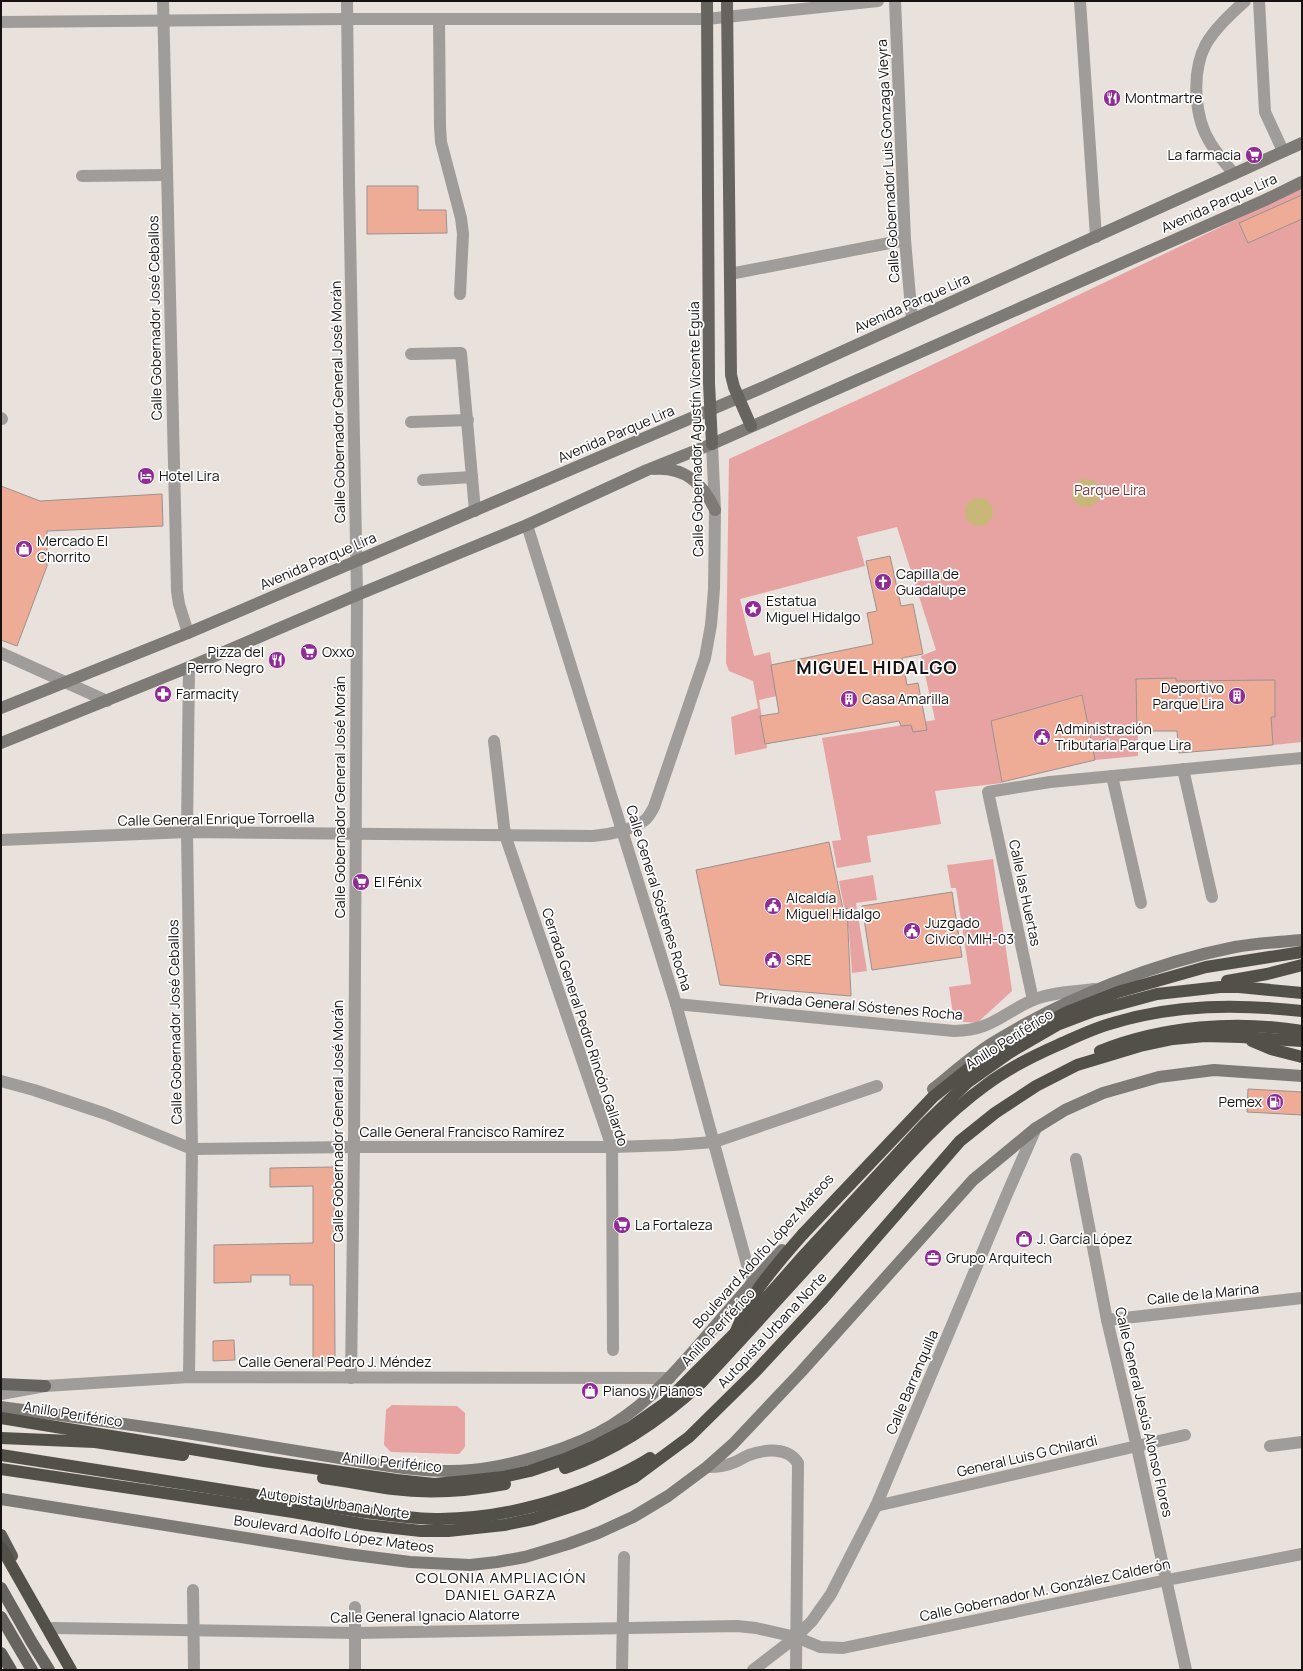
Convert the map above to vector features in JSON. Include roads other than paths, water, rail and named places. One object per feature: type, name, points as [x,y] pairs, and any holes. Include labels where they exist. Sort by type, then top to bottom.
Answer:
[{"type":"highway","points":[[729,1351],[735,1330],[743,1313],[767,1274],[808,1228],[933,1097],[973,1065],[997,1050],[1067,1012],[1118,992],[1206,967],[1302,952]]},
{"type":"highway","points":[[1157,994],[1174,983],[1243,966],[1260,958]]},
{"type":"highway","points":[[1157,994],[1176,989],[1267,974],[1302,965]]},
{"type":"highway","name":"Anillo Periférico","points":[[1,1418],[264,1461],[434,1484],[503,1477],[530,1471],[565,1459],[595,1446],[631,1427],[664,1404],[737,1331],[804,1255],[924,1125],[968,1082],[1009,1053],[1057,1025],[1094,1011],[1157,994],[1239,986],[1302,993]]},
{"type":"highway","name":"Autopista Urbana Norte","points":[[1,1438],[95,1442],[394,1489],[419,1491],[466,1490],[507,1484],[549,1474],[614,1447],[641,1431],[684,1399],[702,1382],[923,1140],[986,1084],[1044,1051],[1112,1023],[1152,1013],[1191,1007],[1238,1006],[1302,1011]]},
{"type":"highway","points":[[1,1455],[401,1517],[440,1519],[509,1512],[574,1494],[606,1481],[644,1462],[677,1439],[702,1417],[736,1386],[972,1127],[1026,1088],[1062,1067],[1123,1042],[1155,1034],[1197,1027],[1243,1026],[1302,1031]]},
{"type":"highway","name":"Autopista Urbana Norte","points":[[1,1468],[293,1512],[367,1526],[400,1529],[448,1531],[504,1525],[582,1503],[641,1473],[689,1437],[755,1372],[821,1301],[960,1141],[995,1113],[1036,1086],[1077,1065],[1140,1046],[1173,1039],[1205,1036],[1302,1041]]},
{"type":"highway","points":[[1241,1037],[1271,1049],[1302,1057]]},
{"type":"highway","points":[[1,1535],[77,1670]]},
{"type":"highway","points":[[1,1547],[70,1670]]},
{"type":"highway","points":[[1,1653],[11,1670]]},
{"type":"main road","name":"Calle Gobernador Agustín Vicente Eguía","points":[[706,1],[709,410],[712,444]]},
{"type":"main road","points":[[727,1],[730,374],[751,426]]},
{"type":"main road","name":"Avenida Parque Lira","points":[[1,708],[188,633],[739,397],[1302,143]]},
{"type":"main road","name":"Avenida Parque Lira","points":[[1,743],[107,701],[527,525],[647,470],[712,444],[1257,204],[1302,182]]},
{"type":"main road","points":[[647,470],[667,469],[689,476],[705,491],[716,510]]},
{"type":"main road","name":"Boulevard Adolfo López Mateos","points":[[1,1407],[188,1433],[378,1465],[430,1470],[471,1470],[524,1461],[591,1436],[613,1424],[670,1378],[752,1283],[927,1095],[994,1042],[1037,1017],[1103,988],[1177,960],[1237,947],[1302,940]]},
{"type":"main road","name":"Boulevard Adolfo López Mateos","points":[[1,1499],[362,1556],[410,1562],[470,1565],[497,1562],[525,1557],[568,1544],[598,1533],[633,1517],[668,1496],[707,1467],[733,1444],[801,1372],[973,1180],[1036,1128],[1065,1110],[1103,1093],[1159,1077],[1214,1070],[1302,1076]]},
{"type":"main road","points":[[1,1384],[45,1386]]},
{"type":"main road","points":[[1,1588],[50,1670]]},
{"type":"main road","points":[[1,1617],[32,1670]]},
{"type":"street","name":"Calle Gobernador José Ceballos","points":[[163,1],[177,591],[179,604],[188,633]]},
{"type":"street","name":"Calle Gobernador General José Morán","points":[[347,1],[348,183],[357,595],[354,1147],[350,1378]]},
{"type":"street","points":[[1,22],[348,19],[707,19],[878,1]]},
{"type":"street","name":"Calle Gobernador Luis Gonzaga Vieyra","points":[[895,1],[905,240],[912,319]]},
{"type":"street","points":[[1080,1],[1096,237]]},
{"type":"street","points":[[1234,174],[1210,144],[1200,121],[1196,95],[1196,73],[1206,44],[1223,22],[1246,1]]},
{"type":"street","points":[[1259,1],[1265,112],[1283,152]]},
{"type":"street","points":[[439,19],[441,142],[462,223],[463,234],[460,294]]},
{"type":"street","points":[[82,176],[167,175]]},
{"type":"street","points":[[730,274],[905,240]]},
{"type":"street","points":[[411,354],[461,353],[475,511]]},
{"type":"street","points":[[411,422],[468,420]]},
{"type":"street","name":"Calle Gobernador Agustín Vicente Eguía","points":[[623,830],[644,821],[654,807],[704,658],[711,625],[714,589],[716,510],[712,444]]},
{"type":"street","points":[[423,480],[472,477]]},
{"type":"street","name":"Calle General Sóstenes Rocha","points":[[527,525],[676,1004],[752,1283]]},
{"type":"street","points":[[1,653],[68,682],[107,701]]},
{"type":"street","name":"Calle Gobernador José Ceballos","points":[[189,667],[187,832],[192,1149],[189,1377]]},
{"type":"street","name":"Cerrada General Pedro Rincón Gallardo","points":[[494,741],[506,835],[612,1147],[613,1350]]},
{"type":"street","points":[[1141,903],[1112,776],[1302,758]]},
{"type":"street","points":[[1183,769],[1212,897]]},
{"type":"street","name":"Calle las Huertas","points":[[1033,1000],[988,792],[1050,782],[1112,776]]},
{"type":"street","name":"Calle General Enrique Torroella","points":[[1,840],[187,832],[593,836],[606,835],[623,830]]},
{"type":"street","name":"Privada General Sóstenes Rocha","points":[[676,1004],[954,1031],[969,1031],[983,1027],[1033,1000],[1048,995],[1103,988]]},
{"type":"street","name":"Calle General Francisco Ramírez","points":[[1,1081],[34,1090],[106,1114],[192,1149],[354,1147],[612,1147],[714,1142],[877,1086]]},
{"type":"street","name":"Calle Barranquilla","points":[[753,1670],[796,1637],[812,1621],[834,1588],[876,1506],[1036,1128]]},
{"type":"street","name":"Calle General Jesús Alonso Flores","points":[[1076,1159],[1107,1320],[1137,1447],[1186,1670]]},
{"type":"street","name":"Calle de la Marina","points":[[1107,1320],[1302,1298]]},
{"type":"street","name":"Calle General Pedro J. Méndez","points":[[1,1394],[45,1386],[189,1377],[670,1378]]},
{"type":"street","name":"General Luis G Chilardi","points":[[876,1506],[1185,1435]]},
{"type":"street","points":[[1270,1446],[1302,1442]]},
{"type":"street","points":[[707,1467],[722,1466],[735,1462],[749,1455],[768,1451],[782,1451],[788,1453],[798,1463],[796,1670]]},
{"type":"street","name":"Calle Gobernador M. González Calderón","points":[[796,1637],[820,1647],[843,1648],[1167,1580],[1302,1554]]},
{"type":"street","points":[[622,1670],[624,1557]]},
{"type":"street","points":[[193,1590],[194,1670]]},
{"type":"street","points":[[355,1607],[355,1670]]},
{"type":"street","name":"Calle General Ignacio Alatorre","points":[[53,1628],[356,1633],[737,1626],[756,1628],[796,1637]]},
{"type":"place","name":"Montmartre","points":[[1112,98]]},
{"type":"place","name":"La farmacia","points":[[1254,155]]},
{"type":"place","name":"Hotel Lira","points":[[146,476]]},
{"type":"place","name":"Mercado El Chorrito","points":[[24,549]]},
{"type":"place","name":"Capilla de Guadalupe","points":[[883,582]]},
{"type":"place","name":"Estatua Miguel Hidalgo","points":[[753,609]]},
{"type":"place","name":"Oxxo","points":[[309,652]]},
{"type":"place","name":"Pizza del Perro Negro","points":[[277,660]]},
{"type":"place","name":"Farmacity","points":[[163,694]]},
{"type":"place","name":"Deportivo Parque Lira","points":[[1237,696]]},
{"type":"place","name":"Casa Amarilla","points":[[849,699]]},
{"type":"place","name":"Administración Tributaria Parque Lira","points":[[1042,737]]},
{"type":"place","name":"El Fénix","points":[[361,882]]},
{"type":"place","name":"Alcaldía Miguel Hidalgo","points":[[773,906]]},
{"type":"place","name":"Juzgado Civico MIH-03","points":[[912,931]]},
{"type":"place","name":"SRE","points":[[773,960]]},
{"type":"place","name":"Pemex","points":[[1275,1102]]},
{"type":"place","name":"La Fortaleza","points":[[622,1225]]},
{"type":"place","name":"J. García López","points":[[1024,1239]]},
{"type":"place","name":"Grupo Arquitech","points":[[933,1258]]},
{"type":"place","name":"Pianos y Pianos","points":[[590,1391]]},
{"type":"district","name":"MIGUEL HIDALGO","points":[[877,668]]},
{"type":"district","name":"COLONIA AMPLIACIÓN DANIEL GARZA","points":[[501,1586]]},
{"type":"park label","name":"Parque Lira","points":[[1110,490]]}]
